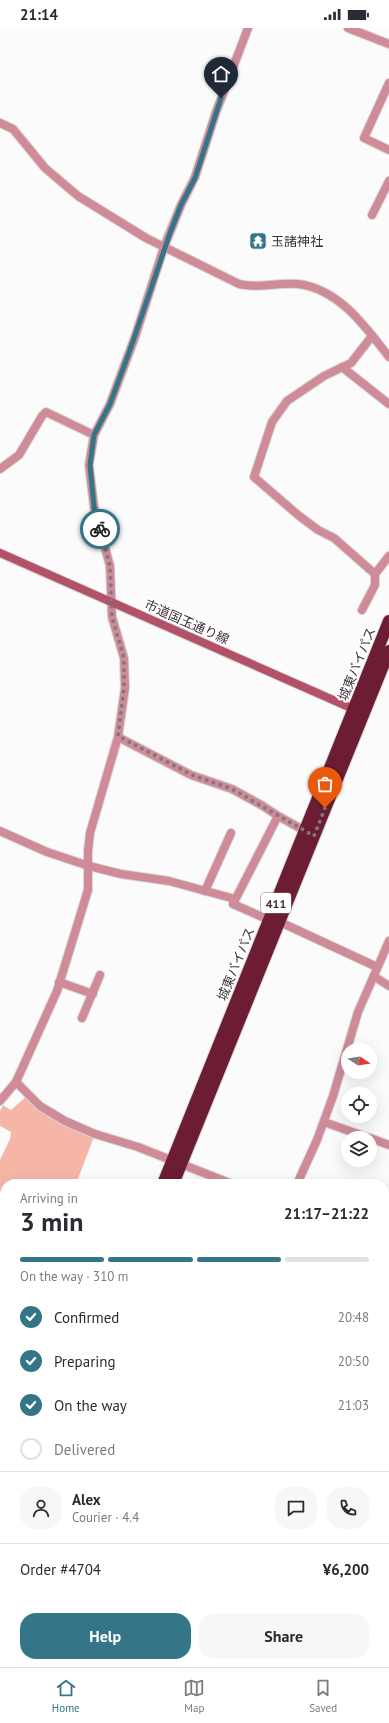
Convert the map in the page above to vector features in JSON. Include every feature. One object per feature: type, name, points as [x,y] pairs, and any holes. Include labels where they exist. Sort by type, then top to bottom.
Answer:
[{"type":"highway","name":"城東バイパス","points":[[166,1179],[177,1162],[358,712],[389,621]]},
{"type":"highway","name":"城東バイパス","points":[[358,712],[389,651]]},
{"type":"highway","name":"城東バイパス","points":[[174,1179],[177,1162]]},
{"type":"street","points":[[0,1101],[16,1082],[59,982],[88,890],[90,833],[118,736],[124,688],[124,658],[112,617],[110,566],[93,500],[90,465],[94,435],[110,404],[135,337],[164,247],[181,205],[195,178],[216,112],[248,28]]},
{"type":"street","points":[[348,28],[389,44]]},
{"type":"street","points":[[389,83],[364,138],[389,150]]},
{"type":"street","points":[[0,123],[13,129],[45,168],[78,196],[146,238],[239,284],[248,286],[296,284],[323,292],[338,300],[347,308],[389,357]]},
{"type":"street","points":[[372,215],[389,181]]},
{"type":"street","points":[[372,336],[351,363],[324,376],[287,401],[272,422],[254,476],[318,530],[334,538],[375,574]]},
{"type":"street","points":[[342,367],[389,404]]},
{"type":"street","points":[[0,468],[19,455],[42,416],[46,412],[94,435]]},
{"type":"street","name":"市道国玉通り線","points":[[0,553],[358,712]]},
{"type":"street","points":[[362,610],[375,586],[375,574],[389,556]]},
{"type":"street","points":[[118,736],[192,775],[232,789],[309,833]]},
{"type":"street","points":[[278,816],[233,904],[378,967]]},
{"type":"street","points":[[0,831],[47,852],[88,866],[121,874],[169,882],[235,900]]},
{"type":"street","points":[[205,892],[230,833]]},
{"type":"street","points":[[299,1179],[324,1122],[358,1012],[375,977],[389,941]]},
{"type":"street","points":[[82,1018],[100,975]]},
{"type":"street","points":[[375,977],[389,986]]},
{"type":"street","points":[[59,982],[93,994]]},
{"type":"street","points":[[16,1082],[40,1106],[65,1121],[95,1134],[138,1147],[220,1179]]},
{"type":"street","points":[[324,1122],[350,1131]]},
{"type":"street","points":[[377,1141],[389,1145]]},
{"type":"shaded area","points":[[28,1095],[95,1134],[78,1179],[0,1179],[0,1160],[10,1139],[11,1132],[0,1126],[0,1111],[3,1105],[11,1110]]},
{"type":"way so far","points":[[100,529],[110,566],[112,617],[124,658],[124,688],[118,736],[192,775],[232,789],[314,836],[325,808]]},
{"type":"place","name":"玉諸神社","points":[[258,241]]},
{"type":"route","points":[[100,529],[94,507],[90,465],[94,435],[110,404],[135,337],[164,247],[181,205],[195,178],[221,98]]}]
